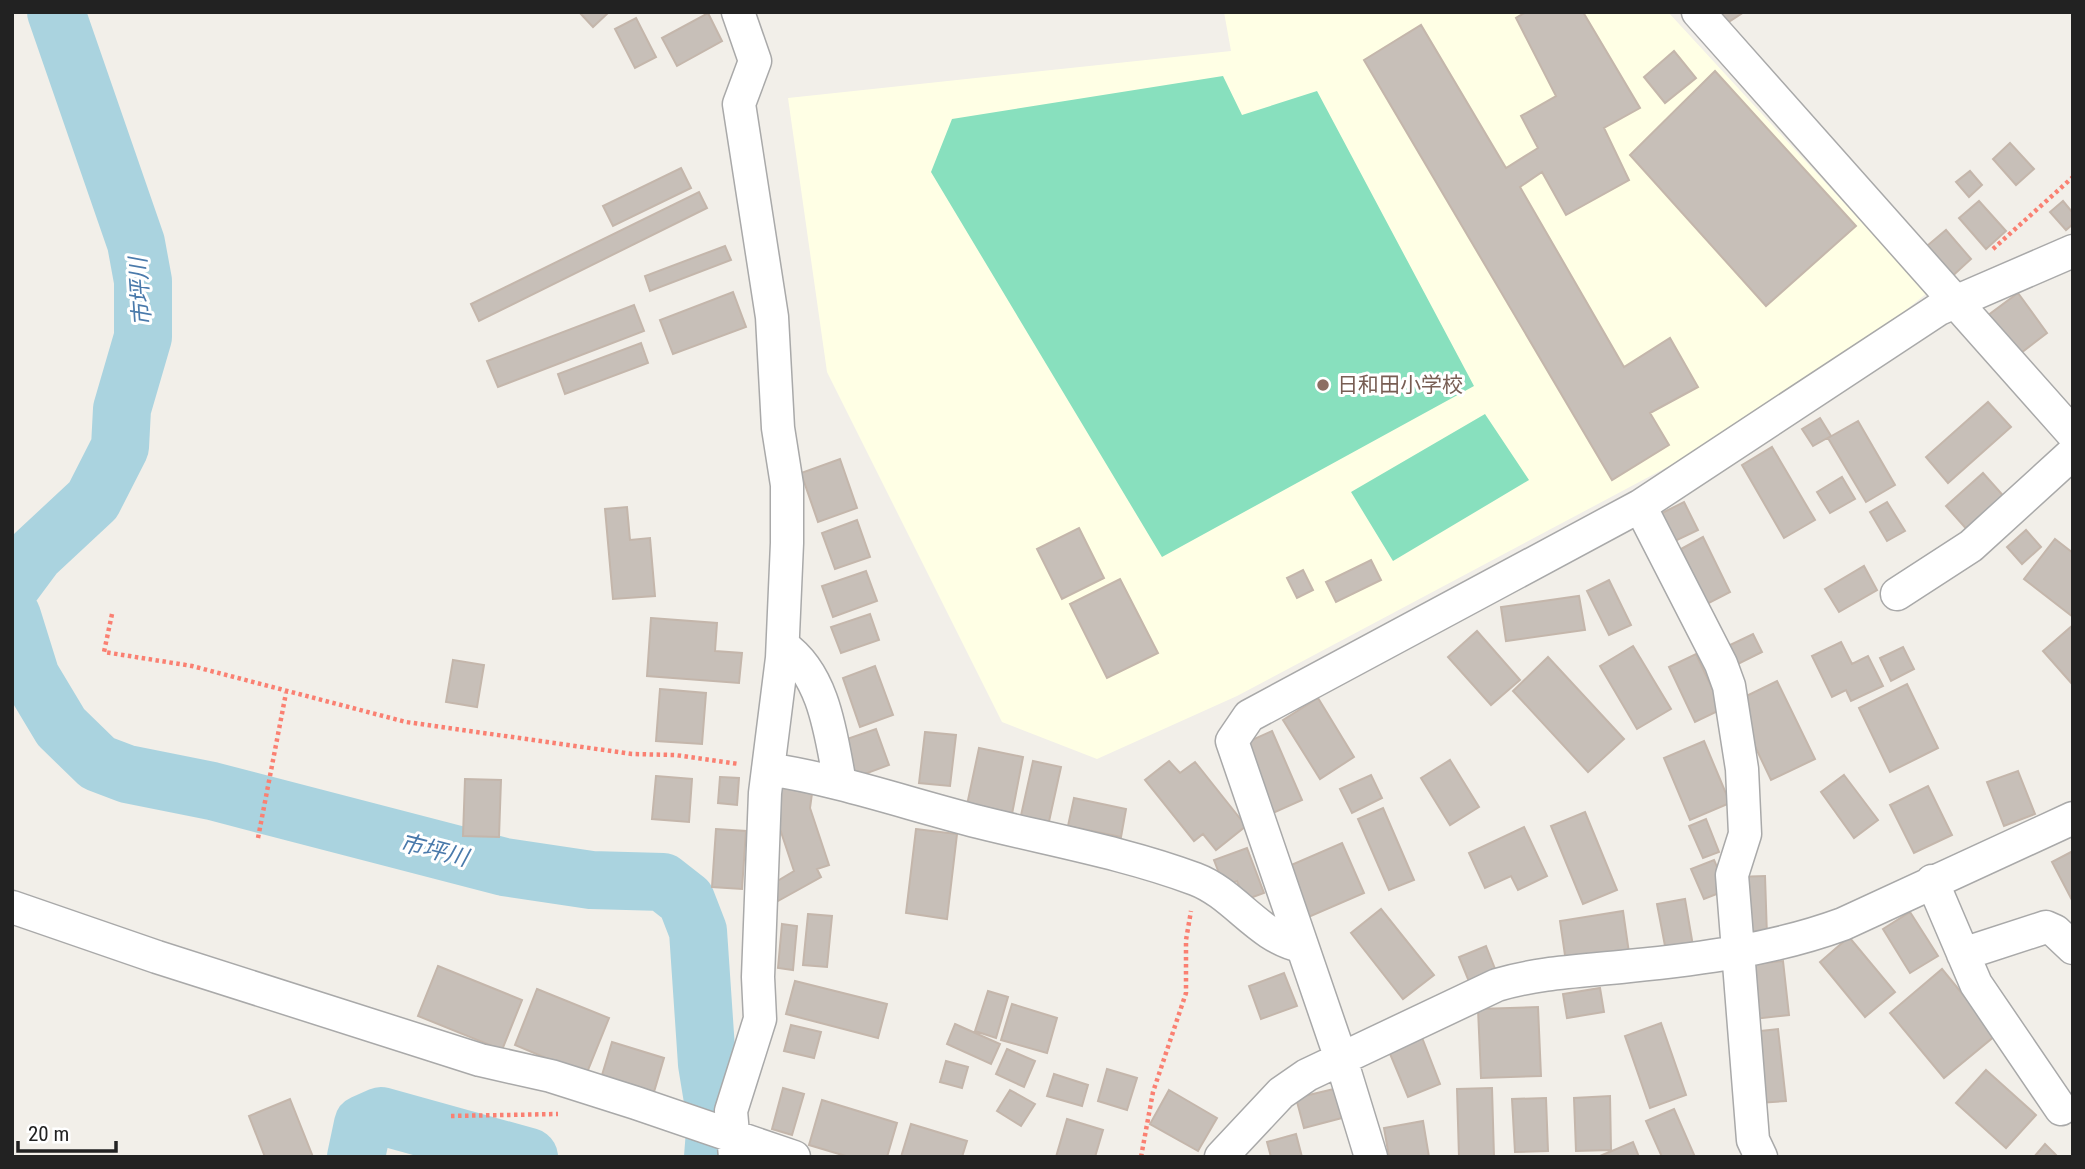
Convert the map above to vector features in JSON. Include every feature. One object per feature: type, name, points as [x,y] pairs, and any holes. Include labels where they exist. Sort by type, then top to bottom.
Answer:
[{"type":"street","points":[[735,1147],[731,1111],[760,1019],[758,977],[768,768],[783,646],[787,485],[778,428],[772,317],[739,104],[755,61],[738,12]]},
{"type":"street","points":[[1698,12],[2073,434]]},
{"type":"street","points":[[1371,1157],[1341,1059],[1232,741],[1248,716],[1640,506],[1956,300],[2073,251]]},
{"type":"street","points":[[1897,594],[1971,546],[2073,453]]},
{"type":"street","points":[[1640,506],[1721,664],[1729,686],[1742,769],[1745,834],[1732,875],[1736,950],[1753,1140],[1761,1157]]},
{"type":"street","points":[[783,646],[797,656],[810,673],[825,713],[840,783]]},
{"type":"street","points":[[768,768],[840,783],[978,822],[1126,856],[1197,879],[1211,885],[1283,942],[1301,946]]},
{"type":"street","points":[[1221,1157],[1281,1093],[1341,1059],[1497,985],[1524,977],[1633,966],[1804,939],[1843,924],[2073,818]]},
{"type":"street","points":[[1932,881],[1976,984],[2061,1109]]},
{"type":"street","points":[[12,907],[157,957],[480,1060],[551,1076],[735,1147],[793,1157]]},
{"type":"street","points":[[1963,954],[2046,927],[2073,948]]},
{"type":"path","points":[[1985,256],[2073,177]]},
{"type":"path","points":[[112,614],[104,652],[192,666],[286,693],[418,724],[576,747],[675,755],[768,768]]},
{"type":"path","points":[[258,838],[286,693]]},
{"type":"path","points":[[1141,1157],[1153,1093],[1185,1001],[1186,940],[1197,879]]},
{"type":"path","points":[[451,1116],[531,1113],[567,1116]]},
{"type":"shaded area","name":"日和田小学校","points":[[1224,12],[1668,12],[1927,293],[1799,397],[1237,696],[1097,759],[1002,722],[827,372],[788,98],[1231,51]]},
{"type":"green space","points":[[1223,76],[1242,115],[1317,91],[1474,386],[1162,557],[931,172],[952,119]]},
{"type":"green space","points":[[1485,414],[1529,480],[1393,561],[1351,492]]},
{"type":"building","points":[[579,12],[609,12],[593,27]]},
{"type":"building","points":[[1526,12],[1583,12],[1640,108],[1604,128],[1629,180],[1566,215],[1542,172],[1520,187],[1624,367],[1670,338],[1698,387],[1650,413],[1669,445],[1612,480],[1364,60],[1421,25],[1506,168],[1538,148],[1521,116],[1556,96],[1516,18]]},
{"type":"building","points":[[1721,12],[1744,12],[1727,23]]},
{"type":"building","points":[[708,13],[722,41],[677,66],[662,38]]},
{"type":"building","points":[[636,18],[656,57],[635,68],[615,29]]},
{"type":"building","points":[[1674,51],[1696,78],[1665,103],[1644,77]]},
{"type":"building","points":[[1715,71],[1856,226],[1766,306],[1630,155]]},
{"type":"building","points":[[2010,143],[2034,169],[2016,185],[1993,159]]},
{"type":"building","points":[[681,168],[691,188],[613,226],[603,206]]},
{"type":"building","points":[[1970,171],[1982,185],[1969,197],[1956,182]]},
{"type":"building","points":[[699,192],[707,208],[479,321],[471,304]]},
{"type":"building","points":[[1979,201],[2006,231],[1986,249],[1959,218]]},
{"type":"building","points":[[2063,201],[2073,213],[2073,224],[2066,230],[2050,212]]},
{"type":"building","points":[[1946,230],[1971,259],[1947,281],[1921,251]]},
{"type":"building","points":[[725,246],[731,260],[650,291],[645,276]]},
{"type":"building","points":[[733,292],[746,327],[673,354],[660,320]]},
{"type":"building","points":[[2018,293],[2047,333],[2017,356],[1987,316]]},
{"type":"building","points":[[634,305],[644,331],[498,387],[487,361]]},
{"type":"building","points":[[641,343],[648,363],[565,394],[558,374]]},
{"type":"building","points":[[1988,402],[2011,427],[1948,483],[1926,457]]},
{"type":"building","points":[[1820,418],[1831,436],[1813,446],[1802,429]]},
{"type":"building","points":[[1858,421],[1895,485],[1866,502],[1828,438]]},
{"type":"building","points":[[1772,447],[1815,520],[1784,538],[1742,465]]},
{"type":"building","points":[[840,459],[857,508],[818,522],[801,473]]},
{"type":"building","points":[[1983,473],[2007,500],[1970,533],[1946,506]]},
{"type":"building","points":[[1842,477],[1855,499],[1830,513],[1817,492]]},
{"type":"building","points":[[1684,502],[1698,530],[1675,541],[1662,513]]},
{"type":"building","points":[[1887,502],[1905,531],[1887,541],[1870,512]]},
{"type":"building","points":[[627,507],[630,540],[650,538],[655,596],[613,599],[605,509]]},
{"type":"building","points":[[857,520],[870,557],[835,569],[822,533]]},
{"type":"building","points":[[1079,528],[1104,578],[1062,599],[1037,549]]},
{"type":"building","points":[[2026,530],[2041,547],[2022,564],[2007,547]]},
{"type":"building","points":[[1703,537],[1730,592],[1707,604],[1681,549]]},
{"type":"building","points":[[2055,539],[2073,553],[2073,617],[2024,579]]},
{"type":"building","points":[[1371,560],[1381,580],[1336,602],[1326,582]]},
{"type":"building","points":[[1864,566],[1877,590],[1839,612],[1825,589]]},
{"type":"building","points":[[1303,570],[1313,590],[1297,598],[1287,578]]},
{"type":"building","points":[[866,571],[877,601],[833,617],[822,586]]},
{"type":"building","points":[[1120,579],[1158,653],[1107,678],[1070,604]]},
{"type":"building","points":[[1609,580],[1631,625],[1609,635],[1587,591]]},
{"type":"building","points":[[1579,596],[1585,630],[1506,641],[1501,607]]},
{"type":"building","points":[[870,614],[879,640],[841,653],[831,627]]},
{"type":"building","points":[[651,618],[717,623],[715,651],[742,653],[739,683],[647,676]]},
{"type":"building","points":[[2073,625],[2073,685],[2043,651]]},
{"type":"building","points":[[1477,631],[1520,680],[1491,705],[1448,657]]},
{"type":"building","points":[[1753,634],[1762,652],[1738,664],[1728,646]]},
{"type":"building","points":[[1841,642],[1852,664],[1868,656],[1883,686],[1851,701],[1846,690],[1832,697],[1812,656]]},
{"type":"building","points":[[1633,646],[1671,709],[1637,729],[1600,666]]},
{"type":"building","points":[[1903,647],[1914,669],[1891,681],[1880,658]]},
{"type":"building","points":[[1696,654],[1722,709],[1695,722],[1669,667]]},
{"type":"building","points":[[1548,657],[1624,739],[1588,772],[1513,691]]},
{"type":"building","points":[[453,660],[484,665],[477,707],[446,702]]},
{"type":"building","points":[[875,666],[893,715],[860,727],[843,678]]},
{"type":"building","points":[[1777,681],[1815,759],[1771,780],[1734,702]]},
{"type":"building","points":[[1907,684],[1938,748],[1890,772],[1859,708]]},
{"type":"building","points":[[660,689],[706,693],[702,744],[656,741]]},
{"type":"building","points":[[1318,698],[1354,757],[1320,779],[1283,720]]},
{"type":"building","points":[[876,729],[889,765],[854,778],[841,741]]},
{"type":"building","points":[[1272,731],[1302,800],[1273,813],[1243,744]]},
{"type":"building","points":[[925,732],[956,735],[950,786],[919,783]]},
{"type":"building","points":[[1704,741],[1730,803],[1690,820],[1664,758]]},
{"type":"building","points":[[979,748],[1023,757],[1012,814],[967,805]]},
{"type":"building","points":[[1450,760],[1479,807],[1450,825],[1421,778]]},
{"type":"building","points":[[1033,761],[1061,767],[1048,826],[1020,820]]},
{"type":"building","points":[[1169,761],[1180,773],[1195,762],[1246,826],[1216,850],[1203,834],[1194,841],[1145,780]]},
{"type":"building","points":[[2018,771],[2035,814],[2004,826],[1987,782]]},
{"type":"building","points":[[1371,775],[1382,798],[1352,813],[1340,789]]},
{"type":"building","points":[[1844,775],[1878,820],[1854,838],[1821,792]]},
{"type":"building","points":[[656,776],[692,779],[689,822],[652,819]]},
{"type":"building","points":[[720,777],[739,778],[737,805],[718,803]]},
{"type":"building","points":[[465,779],[501,780],[499,837],[463,836]]},
{"type":"building","points":[[780,781],[813,786],[810,808],[829,865],[817,869],[821,877],[778,901],[769,886],[794,871],[775,814]]},
{"type":"building","points":[[1928,786],[1952,835],[1914,853],[1890,805]]},
{"type":"building","points":[[1074,798],[1126,809],[1121,837],[1068,826]]},
{"type":"building","points":[[1383,808],[1414,880],[1389,890],[1358,819]]},
{"type":"building","points":[[1585,812],[1617,890],[1583,904],[1551,826]]},
{"type":"building","points":[[1706,819],[1719,852],[1703,858],[1689,826]]},
{"type":"building","points":[[1524,827],[1547,876],[1518,890],[1511,876],[1485,888],[1469,853]]},
{"type":"building","points":[[716,829],[746,831],[742,889],[712,887]]},
{"type":"building","points":[[916,829],[957,834],[947,919],[906,913]]},
{"type":"building","points":[[1342,843],[1364,893],[1304,919],[1282,869]]},
{"type":"building","points":[[1247,848],[1264,893],[1245,900],[1237,881],[1224,886],[1214,860]]},
{"type":"building","points":[[2073,851],[2073,902],[2052,862]]},
{"type":"building","points":[[1714,860],[1727,890],[1704,899],[1691,869]]},
{"type":"building","points":[[1765,876],[1767,936],[1739,937],[1736,877]]},
{"type":"building","points":[[1685,899],[1693,946],[1666,951],[1657,904]]},
{"type":"building","points":[[1381,909],[1434,975],[1403,999],[1351,933]]},
{"type":"building","points":[[1623,911],[1629,953],[1566,962],[1560,921]]},
{"type":"building","points":[[1910,912],[1938,956],[1910,973],[1883,929]]},
{"type":"building","points":[[808,914],[832,916],[827,967],[803,965]]},
{"type":"building","points":[[782,924],[797,926],[793,970],[778,968]]},
{"type":"building","points":[[1849,937],[1895,992],[1865,1017],[1820,962]]},
{"type":"building","points":[[1486,946],[1497,974],[1470,984],[1459,957]]},
{"type":"building","points":[[1783,961],[1789,1015],[1754,1019],[1747,965]]},
{"type":"building","points":[[438,966],[522,1000],[502,1050],[418,1016]]},
{"type":"building","points":[[1942,969],[1996,1035],[1944,1078],[1890,1013]]},
{"type":"building","points":[[1284,973],[1297,1006],[1261,1019],[1249,986]]},
{"type":"building","points":[[795,981],[887,1004],[878,1038],[786,1014]]},
{"type":"building","points":[[1600,988],[1604,1012],[1567,1018],[1563,994]]},
{"type":"building","points":[[537,989],[609,1018],[586,1075],[515,1045]]},
{"type":"building","points":[[988,991],[1008,997],[996,1038],[975,1031]]},
{"type":"building","points":[[1012,1004],[1057,1018],[1047,1053],[1001,1040]]},
{"type":"building","points":[[1538,1007],[1541,1076],[1481,1078],[1478,1009]]},
{"type":"building","points":[[1661,1023],[1686,1095],[1650,1108],[1625,1036]]},
{"type":"building","points":[[955,1024],[1000,1044],[991,1064],[947,1044]]},
{"type":"building","points":[[791,1025],[821,1032],[814,1058],[784,1051]]},
{"type":"building","points":[[1778,1029],[1786,1101],[1759,1103],[1752,1032]]},
{"type":"building","points":[[1421,1035],[1440,1084],[1408,1097],[1388,1049]]},
{"type":"building","points":[[612,1042],[664,1058],[654,1092],[602,1075]]},
{"type":"building","points":[[1007,1049],[1035,1061],[1024,1087],[996,1074]]},
{"type":"building","points":[[946,1061],[968,1067],[962,1088],[940,1082]]},
{"type":"building","points":[[1107,1069],[1137,1078],[1127,1110],[1098,1101]]},
{"type":"building","points":[[1986,1070],[2036,1115],[2006,1148],[1956,1103]]},
{"type":"building","points":[[1054,1074],[1088,1085],[1082,1106],[1047,1096]]},
{"type":"building","points":[[783,1088],[804,1094],[792,1135],[772,1129]]},
{"type":"building","points":[[1492,1088],[1494,1157],[1459,1157],[1457,1089]]},
{"type":"building","points":[[1334,1089],[1342,1118],[1304,1128],[1296,1098]]},
{"type":"building","points":[[1010,1090],[1035,1104],[1021,1126],[997,1111]]},
{"type":"building","points":[[1169,1090],[1217,1118],[1198,1151],[1150,1124]]},
{"type":"building","points":[[1610,1096],[1611,1150],[1576,1151],[1574,1098]]},
{"type":"building","points":[[1546,1098],[1548,1151],[1515,1152],[1512,1099]]},
{"type":"building","points":[[290,1099],[313,1157],[265,1157],[249,1116]]},
{"type":"building","points":[[822,1100],[897,1123],[887,1157],[849,1157],[809,1145]]},
{"type":"building","points":[[1674,1109],[1695,1157],[1662,1157],[1646,1121]]},
{"type":"building","points":[[1067,1119],[1103,1130],[1095,1157],[1056,1157]]},
{"type":"building","points":[[1423,1121],[1429,1157],[1389,1157],[1384,1128]]},
{"type":"building","points":[[911,1124],[967,1141],[962,1157],[901,1157]]},
{"type":"building","points":[[1296,1134],[1302,1157],[1271,1157],[1267,1142]]},
{"type":"building","points":[[1633,1142],[1639,1157],[1600,1157],[1600,1156]]},
{"type":"building","points":[[2045,1144],[2058,1157],[2034,1157]]},
{"type":"waterway","name":"市坪川","points":[[12,585],[35,554],[93,500],[120,447],[122,409],[143,337],[143,281],[136,243],[56,12]]},
{"type":"waterway","name":"市坪川","points":[[12,616],[31,677],[61,727],[98,763],[127,774],[212,791],[504,867],[591,880],[663,882],[686,900],[698,931],[707,1064],[716,1119],[713,1157]]},
{"type":"waterway","name":"市坪川","points":[[356,1157],[363,1124],[381,1116],[529,1157]]},
{"type":"place","name":"日和田小学校","points":[[1323,385]]}]
